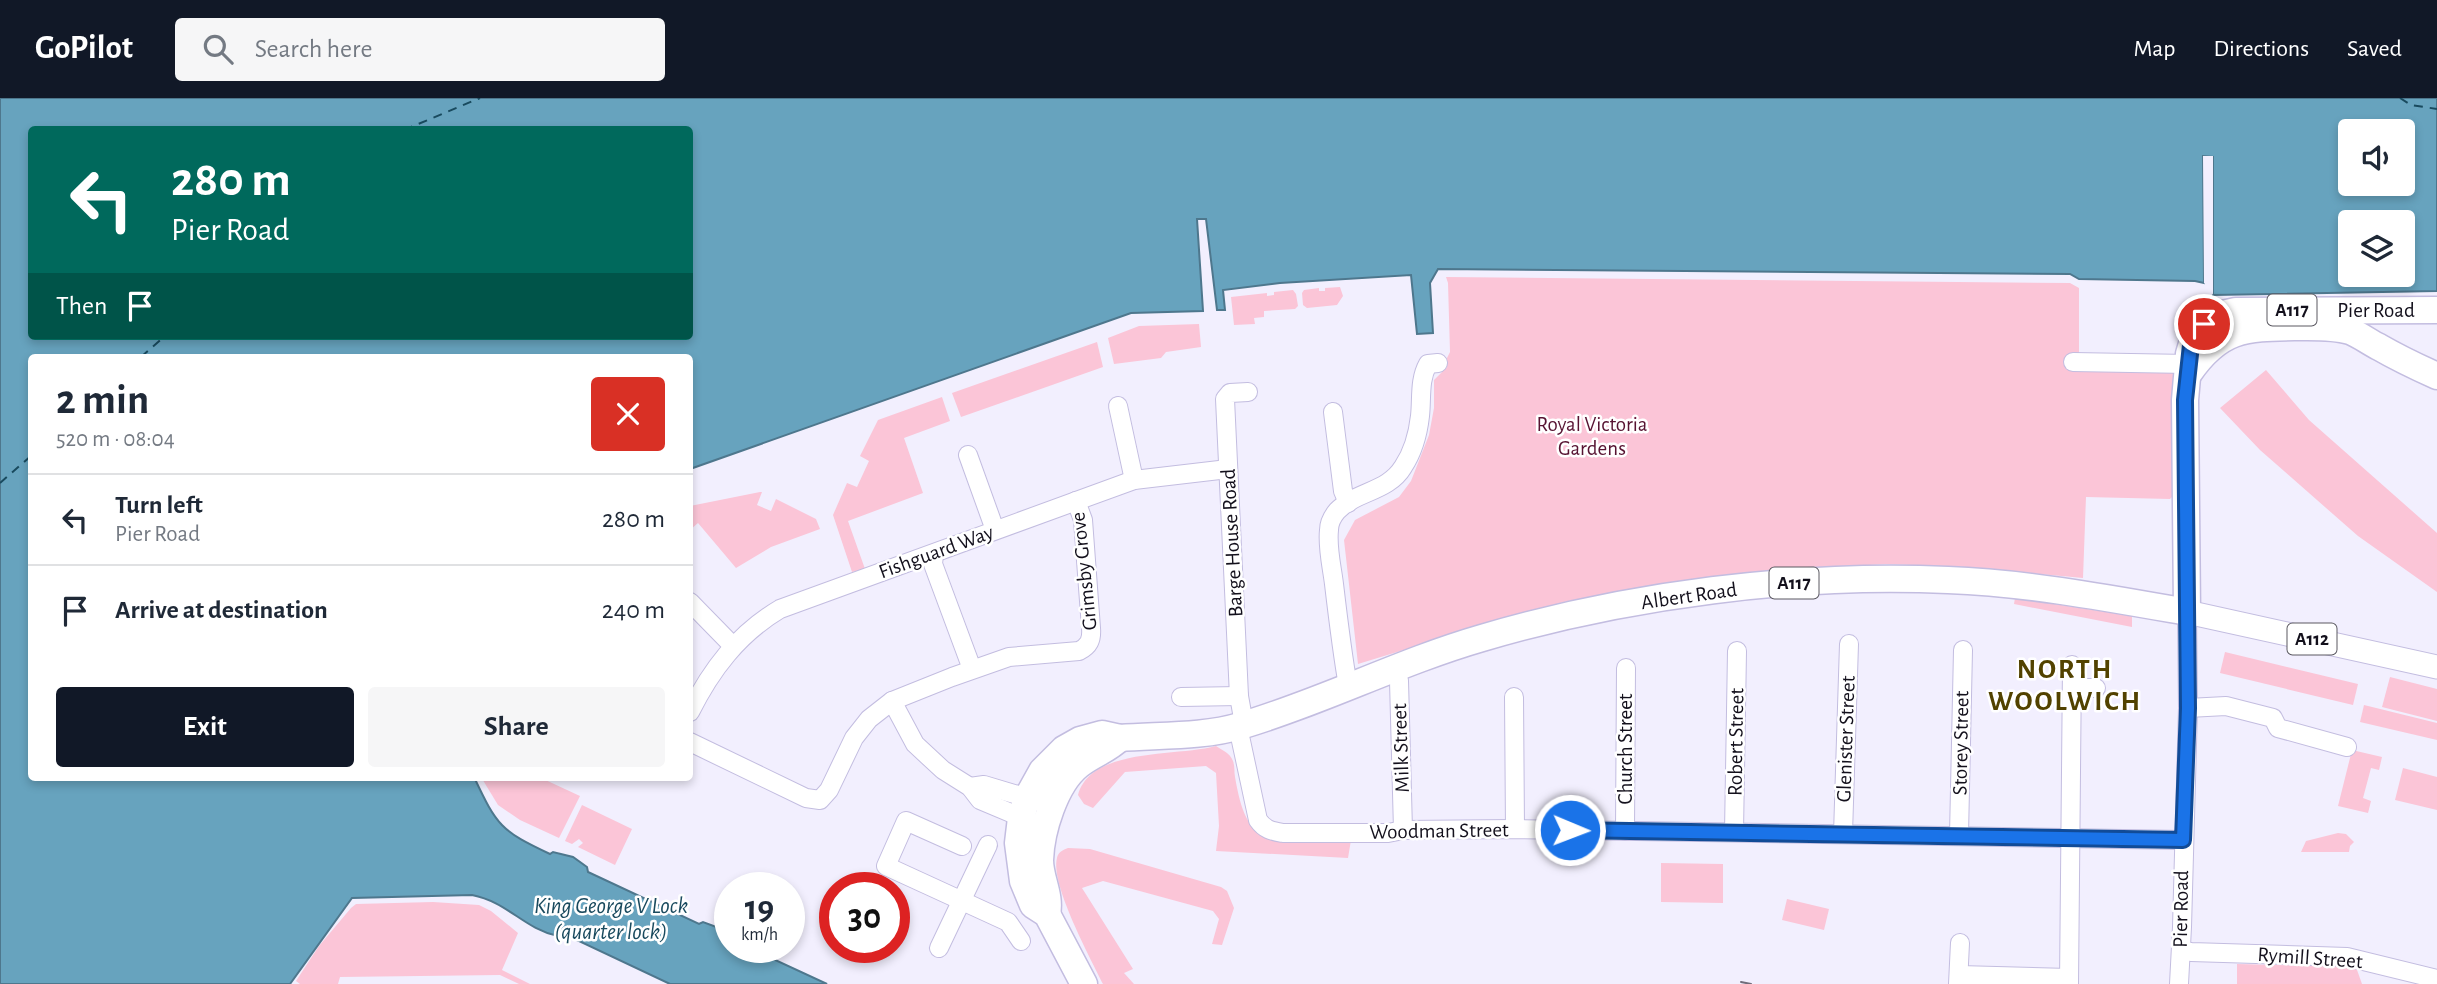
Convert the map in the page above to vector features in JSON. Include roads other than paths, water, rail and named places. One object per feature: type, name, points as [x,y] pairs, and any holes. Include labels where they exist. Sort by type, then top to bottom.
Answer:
[{"type":"highway","name":"Pier Road","points":[[2187,612],[2185,400],[2191,345],[2198,330],[2218,315],[2257,310],[2437,310]]},
{"type":"highway","points":[[2346,310],[2398,326],[2437,325]]},
{"type":"highway","name":"Pier Road","points":[[2189,368],[2215,343],[2236,333],[2259,328],[2336,327],[2354,332],[2437,376]]},
{"type":"highway","name":"Albert Road","points":[[1036,812],[1042,771],[1064,749],[1080,740],[1102,734],[1120,738],[1241,726],[1396,667],[1482,638],[1548,621],[1634,604],[1766,585],[1859,578],[1950,580],[2026,586],[2089,594],[2187,612]]},
{"type":"highway","name":"A117","points":[[1036,812],[1018,843],[1023,881],[1033,905],[1047,914],[1084,984]]},
{"type":"main road","name":"Albert Road","points":[[2187,612],[2437,667]]},
{"type":"street","points":[[2073,362],[2189,368]]},
{"type":"street","points":[[1348,686],[1328,534],[1332,518],[1348,503],[1382,487],[1396,477],[1403,467],[1413,449],[1420,418],[1422,375],[1428,364],[1438,363]]},
{"type":"street","name":"Barge House Road","points":[[1236,387],[1225,399],[1241,726]]},
{"type":"street","points":[[1118,406],[1134,480]]},
{"type":"street","points":[[1333,412],[1343,491],[1348,503]]},
{"type":"street","points":[[968,455],[995,530]]},
{"type":"street","name":"Fishguard Way","points":[[693,706],[703,685],[733,646],[758,622],[780,609],[1134,480],[1228,469]]},
{"type":"street","name":"Grimsby Grove","points":[[892,701],[1009,657],[1079,651],[1089,643],[1091,628],[1083,520],[1076,501]]},
{"type":"street","points":[[934,554],[933,564],[972,670]]},
{"type":"street","points":[[693,605],[733,646]]},
{"type":"street","name":"Pier Road","points":[[2179,984],[2188,708],[2187,612]]},
{"type":"street","name":"Glenister Street","points":[[1843,834],[1849,644]]},
{"type":"street","name":"Storey Street","points":[[1959,835],[1963,650]]},
{"type":"street","name":"Robert Street","points":[[1734,832],[1737,651]]},
{"type":"street","points":[[1960,943],[1959,980],[2069,981],[2072,665]]},
{"type":"street","name":"Milk Street","points":[[1396,667],[1399,681],[1403,830]]},
{"type":"street","name":"Church Street","points":[[1625,831],[1626,668]]},
{"type":"street","points":[[2072,688],[2096,688]]},
{"type":"street","points":[[1181,697],[1239,696]]},
{"type":"street","points":[[1514,697],[1515,829]]},
{"type":"street","points":[[693,743],[807,798],[822,801],[854,738],[869,719],[892,701],[915,744],[943,770],[970,787],[980,800],[1036,812]]},
{"type":"street","points":[[2188,708],[2226,706],[2273,718],[2278,728],[2347,747]]},
{"type":"street","name":"Woodman Street","points":[[1241,726],[1258,820],[1264,828],[1283,833],[1388,834],[1403,830],[1515,829],[2183,840]]},
{"type":"street","points":[[962,846],[906,821],[886,866],[1008,922],[1021,941]]},
{"type":"street","points":[[939,948],[988,845]]},
{"type":"street","name":"Rymill Street","points":[[2181,950],[2347,957],[2437,979]]},
{"type":"water","name":"King George V Lock (quarter lock)","points":[[0,98],[2437,98],[2437,291],[2213,295],[2213,157],[2203,156],[2204,283],[2079,279],[2070,274],[1438,269],[1430,283],[1433,333],[1417,334],[1411,275],[1280,283],[1223,290],[1225,310],[1217,310],[1206,219],[1197,219],[1203,311],[1131,313],[693,468],[693,354],[28,354],[28,781],[476,781],[495,817],[521,839],[550,854],[553,852],[573,857],[587,867],[588,872],[699,924],[703,922],[714,926],[714,963],[782,963],[827,984],[670,984],[560,932],[558,936],[535,928],[485,898],[472,895],[352,898],[290,984],[0,984]]},
{"type":"tram line","points":[[1741,982],[1751,984]]},
{"type":"district","name":"NORTH WOOLWICH","points":[[2065,686]]},
{"type":"park label","name":"Royal Victoria Gardens","points":[[1592,436]]}]
